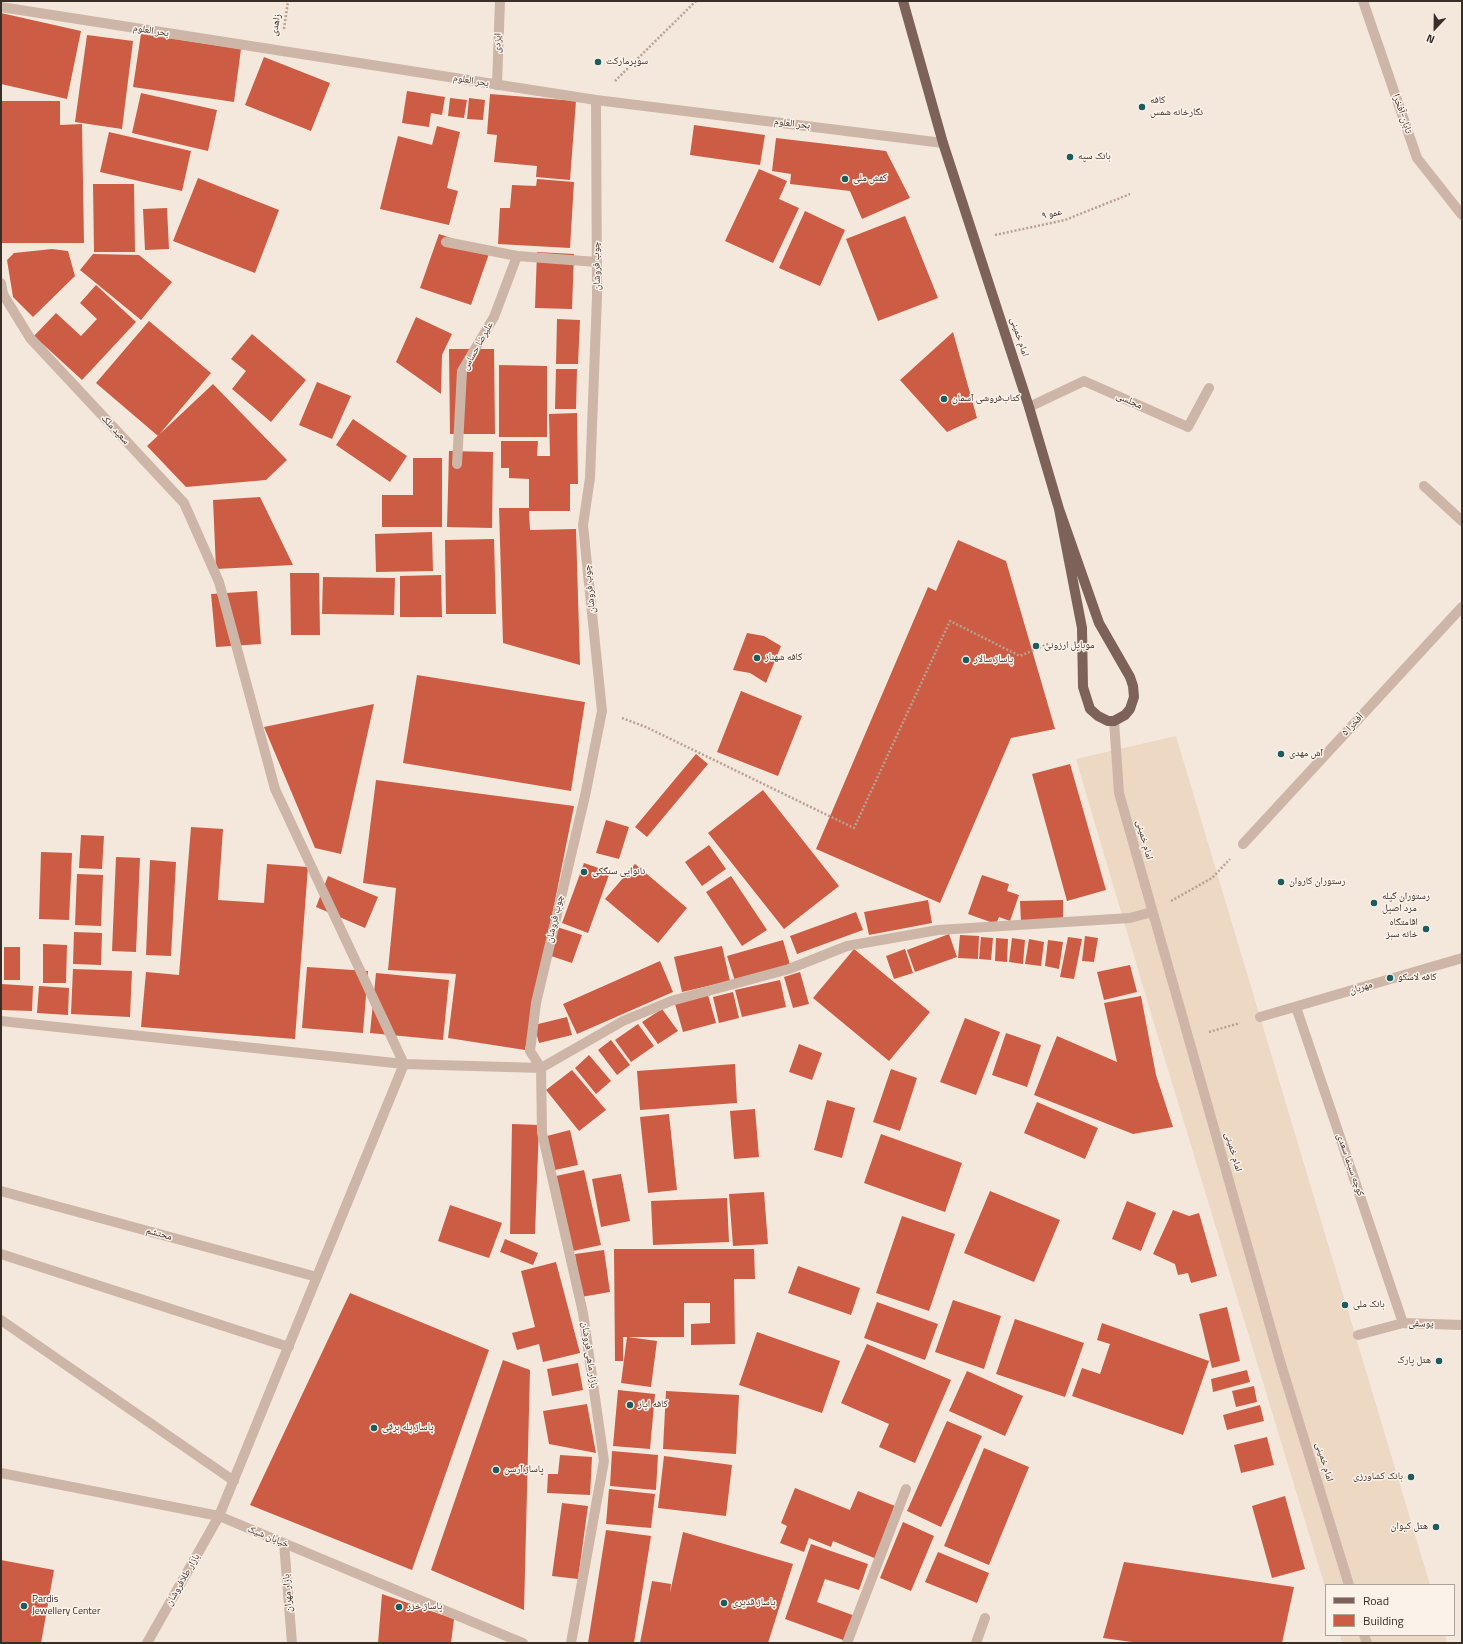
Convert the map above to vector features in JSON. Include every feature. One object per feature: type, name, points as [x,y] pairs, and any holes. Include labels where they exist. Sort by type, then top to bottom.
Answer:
[{"type":"main road","name":"امام خمینی","points":[[903,1],[943,143],[1029,407],[1059,509],[1082,628],[1083,687],[1090,709],[1098,716],[1108,721],[1114,721]]},
{"type":"main road","points":[[1059,509],[1099,623],[1130,677],[1133,686],[1134,697],[1130,709],[1125,715],[1114,721]]},
{"type":"street","name":"ایزدی","points":[[497,84],[500,1]]},
{"type":"street","name":"تابان-آفخرا","points":[[1363,1],[1416,158],[1462,215]]},
{"type":"street","name":"بحر العلوم","points":[[1,8],[596,100],[943,143]]},
{"type":"street","name":"چوب فروشان","points":[[541,1068],[530,1051],[536,1003],[585,796],[602,711],[583,525],[590,478],[598,297],[596,100]]},
{"type":"street","points":[[446,242],[517,256],[597,262]]},
{"type":"street","name":"علیرضا حساس","points":[[457,464],[462,371],[494,318],[517,256]]},
{"type":"street","name":"سعید ملک","points":[[1,283],[3,294],[30,338],[184,504],[219,582],[275,789],[404,1064]]},
{"type":"street","name":"مجلسی","points":[[1029,407],[1084,381],[1188,427],[1209,388]]},
{"type":"street","points":[[1424,486],[1462,521]]},
{"type":"street","name":"آفخرا ۵","points":[[1243,844],[1462,607]]},
{"type":"street","name":"امام خمینی","points":[[1114,721],[1119,793],[1280,1361],[1349,1584]]},
{"type":"street","points":[[1,1022],[404,1064],[541,1068],[623,1021],[671,1001],[789,969],[847,946],[938,930],[1130,918],[1152,912]]},
{"type":"street","name":"مهربان","points":[[1260,1017],[1462,958]]},
{"type":"street","name":"کوچه سینما سعدی","points":[[1296,1007],[1403,1323]]},
{"type":"street","name":"بازار طلافروشان","points":[[147,1643],[219,1516],[404,1064]]},
{"type":"street","name":"بازار ماهی فروشان","points":[[541,1068],[542,1134],[582,1313],[604,1461],[571,1643]]},
{"type":"street","name":"محتشم","points":[[1,1191],[317,1277]]},
{"type":"street","points":[[1,1254],[289,1347]]},
{"type":"street","points":[[1,1320],[234,1481]]},
{"type":"street","name":"یوسفی","points":[[1358,1336],[1403,1323],[1462,1325]]},
{"type":"street","name":"خیابان شیک","points":[[1,1473],[219,1516],[523,1643]]},
{"type":"street","points":[[847,1643],[906,1489]]},
{"type":"street","name":"بازار مهران","points":[[284,1543],[292,1643]]},
{"type":"street","points":[[976,1643],[985,1618]]},
{"type":"path","name":"زاهدی","points":[[280,51],[288,1]]},
{"type":"path","points":[[596,100],[696,1]]},
{"type":"path","name":"عمو ۹","points":[[975,239],[1065,220],[1130,194]]},
{"type":"path","points":[[602,711],[646,727],[854,828],[950,621],[1020,656],[1050,642]]},
{"type":"path","points":[[1152,912],[1212,878],[1243,844]]},
{"type":"path","points":[[1188,1037],[1260,1017]]},
{"type":"shaded area","points":[[1176,736],[1430,1584],[1325,1584],[1325,1587],[1152,1017],[1076,759]]},
{"type":"shaded area","points":[[1340,1636],[1445,1636],[1447,1643],[1342,1643]]},
{"type":"building","points":[[1,13],[81,31],[67,99],[1,84]]},
{"type":"building","points":[[141,34],[241,49],[234,102],[133,87]]},
{"type":"building","points":[[87,35],[133,41],[122,129],[75,122]]},
{"type":"building","points":[[264,57],[330,83],[311,131],[245,105]]},
{"type":"building","points":[[407,91],[445,97],[442,115],[431,113],[429,127],[402,123]]},
{"type":"building","points":[[141,93],[217,110],[208,151],[132,133]]},
{"type":"building","points":[[490,94],[576,101],[570,180],[536,177],[537,166],[494,162],[497,135],[487,134]]},
{"type":"building","points":[[450,98],[467,100],[464,118],[448,116]]},
{"type":"building","points":[[469,98],[485,100],[483,120],[467,119]]},
{"type":"building","points":[[1,101],[60,101],[60,125],[82,124],[84,243],[1,243]]},
{"type":"building","points":[[694,125],[765,135],[760,165],[690,155]]},
{"type":"building","points":[[437,126],[460,132],[447,188],[458,191],[449,225],[380,209],[398,136],[432,145]]},
{"type":"building","points":[[109,132],[191,151],[182,191],[100,172]]},
{"type":"building","name":"کفش ملی","points":[[776,138],[886,151],[910,198],[862,219],[850,191],[790,184],[791,174],[772,171]]},
{"type":"building","points":[[759,169],[787,181],[779,199],[799,208],[773,263],[725,241]]},
{"type":"building","points":[[198,178],[279,210],[255,273],[173,241]]},
{"type":"building","points":[[537,179],[574,182],[570,248],[498,244],[500,208],[510,208],[512,185],[536,186]]},
{"type":"building","points":[[93,184],[134,184],[135,252],[94,252]]},
{"type":"building","points":[[167,208],[169,249],[145,250],[143,209]]},
{"type":"building","points":[[805,211],[845,230],[820,286],[779,268]]},
{"type":"building","points":[[905,216],[938,298],[878,321],[846,239]]},
{"type":"building","points":[[439,234],[490,251],[471,305],[420,288]]},
{"type":"building","points":[[52,249],[68,251],[75,276],[33,317],[13,297],[7,260],[14,253]]},
{"type":"building","points":[[537,252],[574,254],[572,309],[535,308]]},
{"type":"building","points":[[93,254],[139,255],[172,282],[141,320],[80,270]]},
{"type":"building","points":[[96,285],[136,322],[82,380],[34,336],[56,313],[81,336],[97,319],[80,303]]},
{"type":"building","points":[[416,317],[452,334],[442,355],[441,394],[396,362]]},
{"type":"building","points":[[557,319],[580,320],[578,364],[556,364]]},
{"type":"building","points":[[149,321],[211,373],[158,436],[96,383]]},
{"type":"building","name":"کتاب‌فروشی آسمان","points":[[953,332],[977,418],[947,432],[900,380]]},
{"type":"building","points":[[252,334],[306,380],[271,422],[232,389],[246,371],[231,359]]},
{"type":"building","points":[[449,349],[494,349],[495,434],[450,434]]},
{"type":"building","points":[[499,365],[547,366],[547,437],[499,437]]},
{"type":"building","points":[[556,369],[577,369],[576,409],[555,409]]},
{"type":"building","points":[[317,382],[351,396],[332,439],[299,425]]},
{"type":"building","points":[[213,384],[287,460],[266,480],[186,487],[147,446]]},
{"type":"building","points":[[577,413],[578,484],[570,484],[570,511],[529,511],[530,530],[576,529],[580,665],[503,643],[499,508],[529,508],[529,479],[509,478],[509,468],[501,468],[501,441],[538,441],[537,456],[550,456],[549,414]]},
{"type":"building","points":[[353,419],[407,456],[390,482],[336,445]]},
{"type":"building","points":[[449,451],[493,452],[492,528],[447,527]]},
{"type":"building","points":[[413,458],[442,458],[442,527],[382,527],[382,495],[413,495]]},
{"type":"building","points":[[260,497],[293,565],[216,569],[213,500]]},
{"type":"building","points":[[432,532],[433,571],[376,572],[375,534]]},
{"type":"building","points":[[494,539],[496,614],[446,614],[445,540]]},
{"type":"building","name":"پاساژ سالار","points":[[958,540],[1006,561],[1055,729],[1011,738],[940,903],[816,849],[928,587],[936,591]]},
{"type":"building","points":[[290,573],[319,573],[320,635],[291,635]]},
{"type":"building","points":[[441,575],[442,617],[400,617],[400,576]]},
{"type":"building","points":[[323,577],[395,578],[394,615],[322,614]]},
{"type":"building","points":[[257,591],[261,644],[216,647],[211,594]]},
{"type":"building","name":"کافه شهناز","points":[[747,633],[764,636],[781,646],[766,683],[750,673],[733,670]]},
{"type":"building","points":[[417,675],[585,702],[571,791],[403,763]]},
{"type":"building","points":[[741,691],[802,716],[778,776],[717,752]]},
{"type":"building","points":[[374,704],[341,854],[315,848],[264,727]]},
{"type":"building","points":[[696,754],[708,764],[647,837],[635,827]]},
{"type":"building","points":[[1070,764],[1106,890],[1067,901],[1032,774]]},
{"type":"building","points":[[376,780],[574,806],[525,1050],[448,1038],[456,974],[388,970],[396,888],[363,883]]},
{"type":"building","points":[[763,790],[839,886],[784,929],[708,833]]},
{"type":"building","points":[[606,820],[629,827],[619,859],[596,853]]},
{"type":"building","points":[[191,827],[223,829],[218,900],[264,903],[267,864],[308,867],[295,1039],[141,1027],[146,972],[179,975]]},
{"type":"building","points":[[81,835],[104,836],[102,869],[79,868]]},
{"type":"building","points":[[709,845],[726,869],[702,886],[685,862]]},
{"type":"building","points":[[41,852],[72,853],[69,920],[39,919]]},
{"type":"building","points":[[116,857],[140,858],[136,952],[112,951]]},
{"type":"building","points":[[150,860],[176,862],[171,956],[146,955]]},
{"type":"building","points":[[584,863],[610,872],[588,933],[562,923]]},
{"type":"building","points":[[635,864],[687,908],[658,943],[605,899]]},
{"type":"building","points":[[77,874],[103,875],[101,926],[75,925]]},
{"type":"building","points":[[982,875],[1009,884],[1007,891],[1019,895],[1010,921],[999,917],[996,924],[968,914]]},
{"type":"building","points":[[328,876],[378,897],[365,928],[316,907]]},
{"type":"building","points":[[731,876],[767,930],[742,946],[706,892]]},
{"type":"building","points":[[928,900],[932,923],[869,935],[864,912]]},
{"type":"building","points":[[1063,900],[1063,922],[1021,923],[1020,901]]},
{"type":"building","points":[[856,912],[863,930],[797,954],[790,936]]},
{"type":"building","points":[[557,927],[582,935],[572,963],[548,955]]},
{"type":"building","points":[[74,932],[102,933],[101,965],[73,964]]},
{"type":"building","points":[[949,934],[957,957],[915,972],[907,950]]},
{"type":"building","points":[[960,935],[979,936],[978,959],[958,958]]},
{"type":"building","points":[[1085,936],[1098,938],[1094,962],[1082,961]]},
{"type":"building","points":[[981,937],[993,938],[991,960],[979,959]]},
{"type":"building","points":[[1068,937],[1082,939],[1074,979],[1060,977]]},
{"type":"building","points":[[996,938],[1008,939],[1007,962],[995,961]]},
{"type":"building","points":[[1012,938],[1025,940],[1023,964],[1009,962]]},
{"type":"building","points":[[1029,939],[1044,942],[1041,966],[1025,964]]},
{"type":"building","points":[[783,940],[790,965],[735,981],[727,956]]},
{"type":"building","points":[[1048,940],[1063,942],[1059,969],[1045,966]]},
{"type":"building","points":[[43,944],[67,945],[66,983],[43,983]]},
{"type":"building","points":[[722,946],[730,981],[682,992],[674,957]]},
{"type":"building","points":[[4,947],[20,947],[20,980],[4,980]]},
{"type":"building","points":[[854,949],[930,1012],[889,1061],[813,998]]},
{"type":"building","points":[[905,949],[913,973],[894,979],[886,956]]},
{"type":"building","points":[[660,961],[673,992],[577,1034],[563,1004]]},
{"type":"building","points":[[1130,965],[1137,992],[1104,1000],[1097,972]]},
{"type":"building","points":[[307,967],[368,971],[363,1033],[302,1028]]},
{"type":"building","points":[[73,969],[132,971],[130,1017],[71,1014]]},
{"type":"building","points":[[800,972],[809,1004],[793,1008],[784,977]]},
{"type":"building","points":[[376,973],[449,980],[443,1040],[370,1033]]},
{"type":"building","points":[[780,980],[786,1007],[742,1017],[735,990]]},
{"type":"building","points":[[1,984],[33,986],[32,1011],[1,1010]]},
{"type":"building","points":[[39,986],[69,988],[68,1015],[37,1013]]},
{"type":"building","points":[[733,992],[739,1018],[719,1023],[713,997]]},
{"type":"building","points":[[708,995],[716,1023],[683,1032],[675,1004]]},
{"type":"building","points":[[1141,996],[1156,1075],[1173,1127],[1133,1134],[1034,1095],[1057,1036],[1117,1062],[1104,1003]]},
{"type":"building","points":[[662,1009],[678,1031],[658,1044],[642,1022]]},
{"type":"building","points":[[567,1017],[572,1035],[539,1043],[534,1025]]},
{"type":"building","points":[[965,1018],[1000,1032],[976,1095],[940,1082]]},
{"type":"building","points":[[638,1024],[654,1046],[631,1062],[615,1040]]},
{"type":"building","points":[[1006,1033],[1041,1045],[1027,1087],[992,1075]]},
{"type":"building","points":[[611,1040],[630,1065],[617,1075],[598,1050]]},
{"type":"building","points":[[799,1044],[822,1053],[812,1080],[789,1072]]},
{"type":"building","points":[[589,1055],[611,1081],[596,1094],[575,1068]]},
{"type":"building","points":[[735,1064],[737,1103],[640,1110],[637,1071]]},
{"type":"building","points":[[891,1069],[917,1078],[900,1131],[873,1122]]},
{"type":"building","points":[[572,1070],[606,1110],[579,1131],[546,1090]]},
{"type":"building","points":[[827,1100],[855,1108],[842,1158],[814,1150]]},
{"type":"building","points":[[1037,1102],[1098,1128],[1085,1159],[1024,1133]]},
{"type":"building","points":[[755,1109],[759,1157],[734,1159],[730,1111]]},
{"type":"building","points":[[669,1114],[677,1190],[648,1193],[640,1117]]},
{"type":"building","points":[[512,1124],[539,1125],[535,1234],[510,1234]]},
{"type":"building","points":[[570,1130],[578,1165],[555,1170],[547,1136]]},
{"type":"building","points":[[881,1134],[962,1163],[945,1212],[864,1183]]},
{"type":"building","points":[[584,1170],[601,1245],[573,1251],[556,1176]]},
{"type":"building","points":[[621,1174],[630,1221],[601,1227],[592,1179]]},
{"type":"building","points":[[990,1191],[1060,1220],[1034,1282],[964,1253]]},
{"type":"building","points":[[764,1192],[768,1244],[733,1246],[729,1194]]},
{"type":"building","points":[[727,1198],[729,1242],[653,1245],[651,1201]]},
{"type":"building","points":[[1127,1201],[1156,1213],[1141,1251],[1112,1239]]},
{"type":"building","points":[[450,1205],[502,1223],[489,1258],[438,1241]]},
{"type":"building","points":[[1173,1210],[1189,1216],[1199,1213],[1217,1276],[1191,1283],[1188,1273],[1178,1275],[1175,1264],[1153,1254]]},
{"type":"building","points":[[902,1216],[955,1234],[929,1311],[876,1293]]},
{"type":"building","points":[[505,1239],[538,1253],[533,1265],[500,1252]]},
{"type":"building","points":[[614,1249],[754,1249],[755,1279],[734,1279],[735,1344],[691,1345],[691,1324],[710,1323],[710,1303],[684,1303],[684,1337],[628,1337],[657,1341],[651,1387],[621,1383],[627,1337],[623,1337],[623,1361],[615,1361]]},
{"type":"building","points":[[604,1250],[610,1292],[581,1297],[575,1254]]},
{"type":"building","points":[[556,1262],[580,1353],[543,1362],[539,1344],[517,1350],[512,1333],[535,1327],[521,1271]]},
{"type":"building","points":[[798,1266],[860,1288],[851,1315],[788,1293]]},
{"type":"building","name":"پاساژ پله برقی","points":[[350,1293],[489,1350],[412,1570],[250,1505]]},
{"type":"building","points":[[953,1300],[1001,1316],[984,1369],[935,1352]]},
{"type":"building","points":[[877,1302],[938,1324],[925,1360],[864,1338]]},
{"type":"building","points":[[1227,1307],[1240,1361],[1212,1368],[1199,1314]]},
{"type":"building","points":[[1015,1319],[1084,1343],[1065,1397],[996,1374]]},
{"type":"building","points":[[1102,1323],[1209,1361],[1183,1435],[1072,1396],[1082,1368],[1100,1374],[1110,1344],[1097,1340]]},
{"type":"building","points":[[757,1332],[840,1361],[822,1413],[739,1385]]},
{"type":"building","points":[[867,1344],[951,1380],[915,1463],[879,1447],[889,1424],[841,1403]]},
{"type":"building","name":"پاساژ آرسن","points":[[503,1360],[530,1370],[524,1610],[431,1570]]},
{"type":"building","points":[[578,1363],[583,1390],[552,1396],[547,1369]]},
{"type":"building","points":[[1247,1370],[1250,1382],[1213,1392],[1211,1379]]},
{"type":"building","points":[[967,1371],[1023,1396],[1005,1436],[949,1411]]},
{"type":"building","points":[[1254,1386],[1257,1402],[1236,1407],[1232,1391]]},
{"type":"building","points":[[618,1390],[655,1394],[650,1449],[613,1446]]},
{"type":"building","points":[[666,1391],[739,1395],[736,1454],[663,1449]]},
{"type":"building","points":[[587,1404],[596,1453],[549,1444],[543,1411]]},
{"type":"building","points":[[1260,1405],[1264,1421],[1227,1430],[1223,1415]]},
{"type":"building","points":[[947,1421],[982,1436],[941,1527],[907,1511]]},
{"type":"building","points":[[1267,1437],[1274,1465],[1241,1473],[1234,1445]]},
{"type":"building","points":[[984,1448],[1029,1467],[989,1565],[944,1546]]},
{"type":"building","points":[[612,1451],[658,1455],[656,1490],[610,1486]]},
{"type":"building","points":[[560,1455],[592,1457],[590,1495],[547,1493],[548,1474],[558,1474]]},
{"type":"building","points":[[664,1456],[732,1465],[726,1516],[658,1508]]},
{"type":"building","points":[[795,1488],[850,1510],[858,1491],[900,1508],[879,1560],[833,1541],[831,1547],[809,1538],[804,1552],[780,1543],[787,1526],[781,1523]]},
{"type":"building","points":[[609,1489],[655,1494],[651,1528],[606,1524]]},
{"type":"building","points":[[1285,1496],[1305,1569],[1272,1578],[1252,1506]]},
{"type":"building","points":[[562,1503],[588,1506],[578,1579],[552,1576]]},
{"type":"building","points":[[903,1522],[934,1536],[911,1591],[880,1578]]},
{"type":"building","points":[[606,1530],[651,1536],[634,1643],[588,1643]]},
{"type":"building","name":"پاساژ قدیری","points":[[683,1532],[793,1564],[768,1643],[640,1643],[652,1581],[671,1584],[670,1593]]},
{"type":"building","points":[[811,1544],[868,1564],[859,1590],[825,1579],[817,1602],[855,1616],[846,1641],[785,1619]]},
{"type":"building","points":[[938,1552],[989,1573],[977,1603],[925,1582]]},
{"type":"building","name":"Pardis Jewellery Center","points":[[1,1560],[54,1570],[41,1643],[1,1643]]},
{"type":"building","points":[[1124,1562],[1294,1587],[1282,1643],[1139,1643],[1103,1638]]},
{"type":"building","name":"پاساژ خزر","points":[[382,1594],[454,1619],[451,1643],[378,1643]]},
{"type":"place","name":"سوپرمارکت","points":[[598,62]]},
{"type":"place","name":"کافه نگارخانه شمس","points":[[1142,107]]},
{"type":"place","name":"بانک سپه","points":[[1070,157]]},
{"type":"place","name":"کفش ملی","points":[[845,179]]},
{"type":"place","name":"کتاب‌فروشی آسمان","points":[[944,399]]},
{"type":"place","name":"موبایل ارزونی","points":[[1036,646]]},
{"type":"place","name":"کافه شهناز","points":[[757,658]]},
{"type":"place","name":"پاساژ سالار","points":[[966,660]]},
{"type":"place","name":"آش مهدی","points":[[1281,754]]},
{"type":"place","name":"نانوایی سنگکی","points":[[584,872]]},
{"type":"place","name":"رستوران کاروان","points":[[1281,882]]},
{"type":"place","name":"رستوران گیله مرد اصیل","points":[[1374,903]]},
{"type":"place","name":"اقامتگاه خانه سبز","points":[[1426,929]]},
{"type":"place","name":"کافه لاسکو","points":[[1390,978]]},
{"type":"place","name":"بانک ملی","points":[[1345,1305]]},
{"type":"place","name":"هتل پارک","points":[[1439,1361]]},
{"type":"place","name":"کافه ایاز","points":[[630,1405]]},
{"type":"place","name":"پاساژ پله برقی","points":[[374,1428]]},
{"type":"place","name":"پاساژ آرسن","points":[[496,1470]]},
{"type":"place","name":"بانک کشاورزی","points":[[1411,1477]]},
{"type":"place","name":"هتل کیوان","points":[[1436,1527]]},
{"type":"place","name":"پاساژ قدیری","points":[[724,1603]]},
{"type":"place","name":"Pardis Jewellery Center","points":[[24,1606]]},
{"type":"place","name":"پاساژ خزر","points":[[399,1607]]}]
